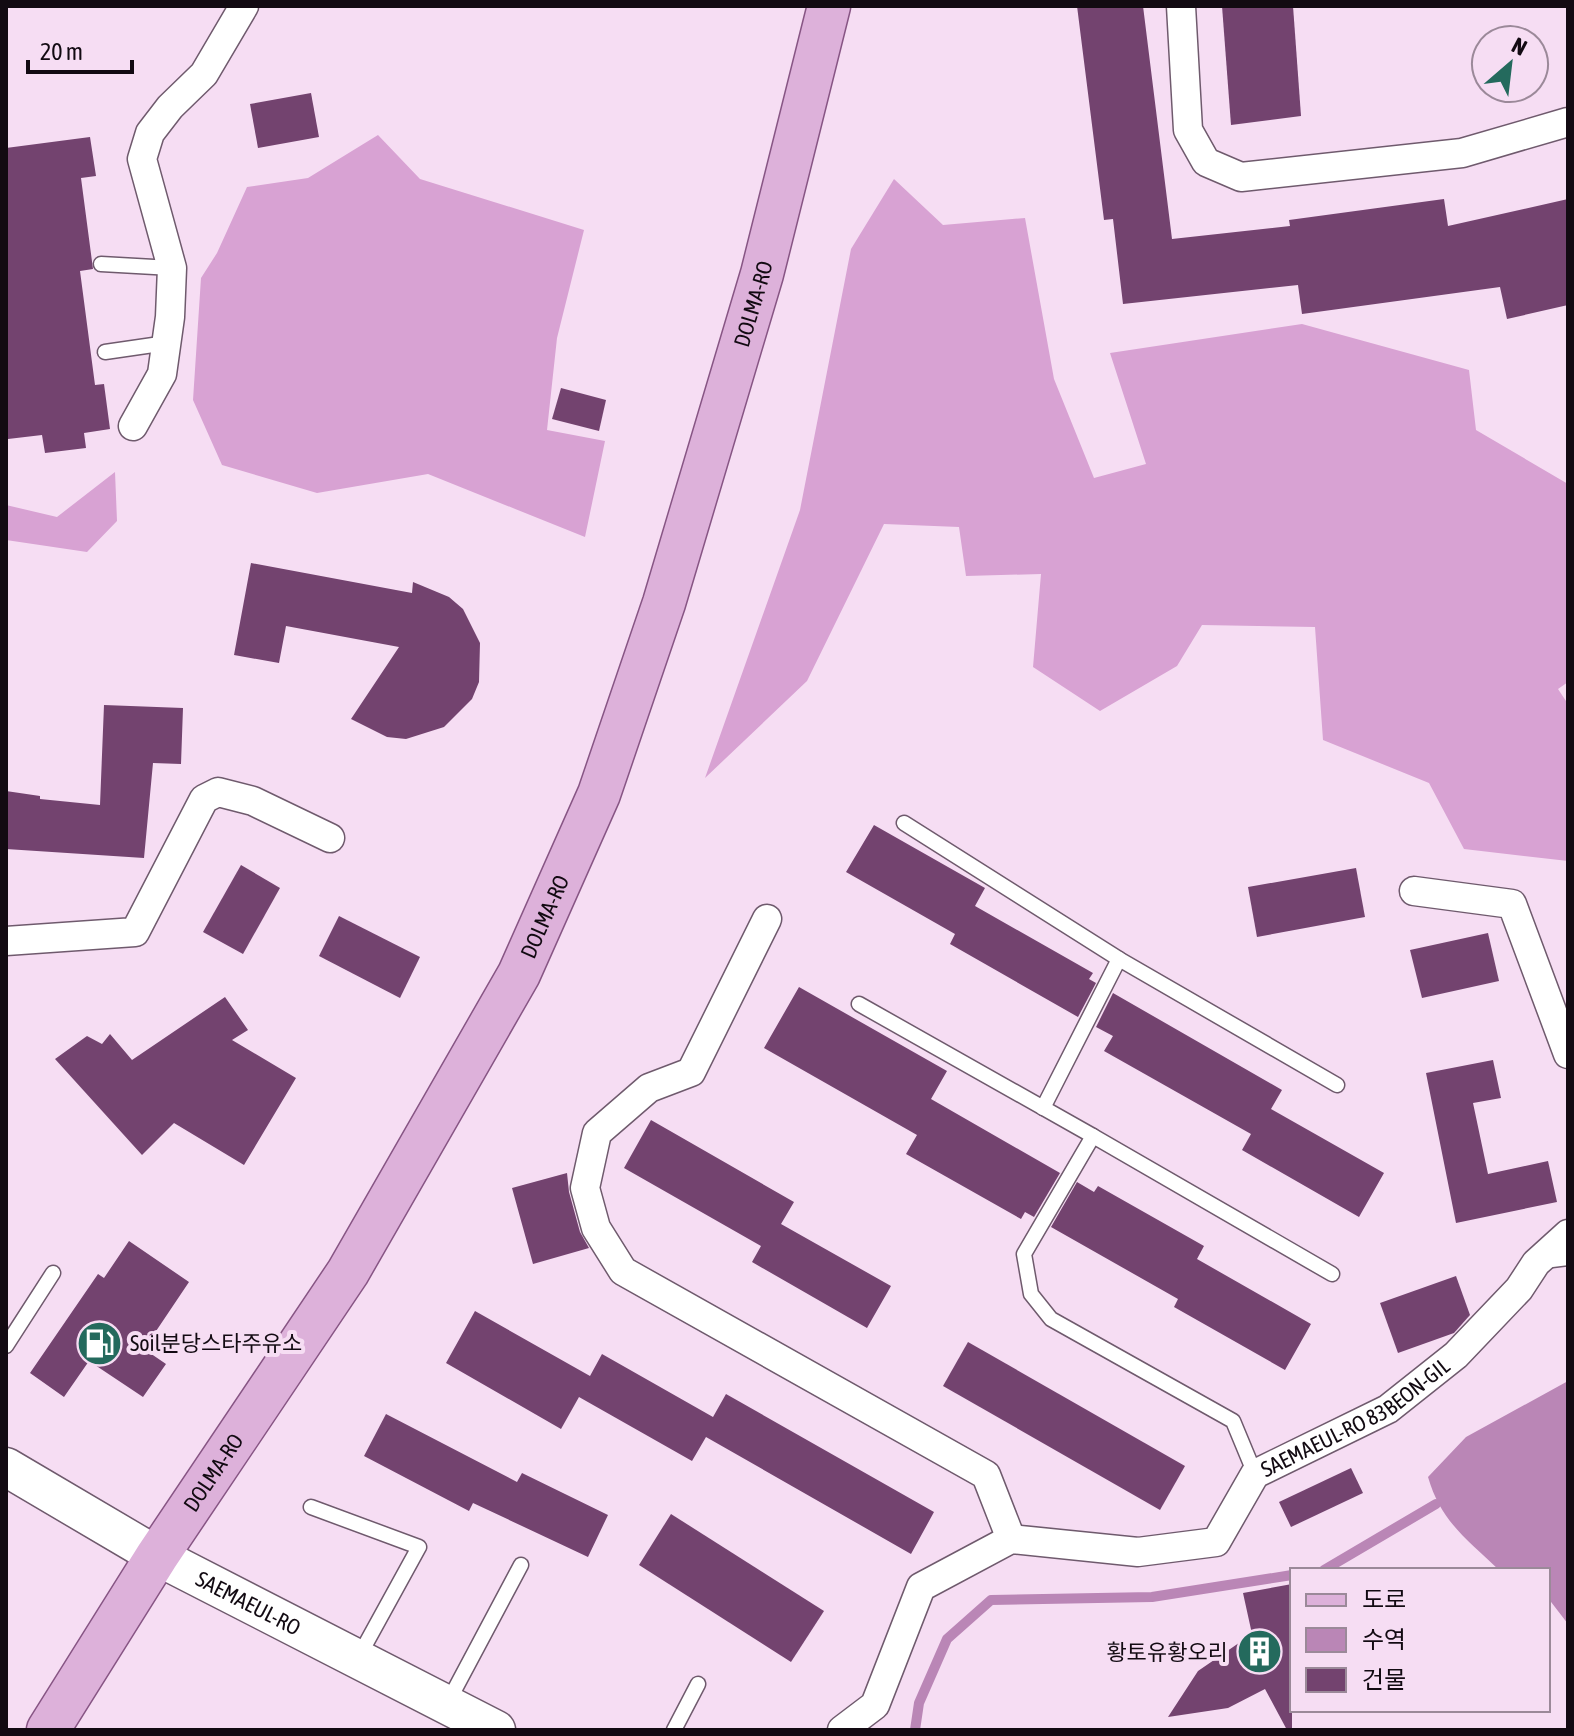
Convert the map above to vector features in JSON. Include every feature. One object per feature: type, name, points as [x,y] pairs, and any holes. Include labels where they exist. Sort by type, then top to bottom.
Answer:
[{"type":"main road","name":"DOLMA-RO","points":[[48,1730],[157,1556],[348,1272],[519,974],[599,794],[664,603],[762,274],[829,6]]},
{"type":"street","points":[[133,426],[162,374],[172,268],[142,159],[150,133],[170,107],[204,74],[244,6]]},
{"type":"street","points":[[1181,6],[1188,130],[1206,162],[1241,177],[1462,153],[1568,122]]},
{"type":"street","points":[[6,941],[135,932],[204,799],[218,792],[253,801],[330,838]]},
{"type":"street","points":[[1414,891],[1512,904],[1568,1054]]},
{"type":"street","points":[[767,919],[691,1072],[649,1088],[597,1133],[585,1188],[596,1228],[623,1271],[986,1475],[1011,1539],[921,1587],[875,1705],[842,1730]]},
{"type":"street","name":"SAEMAEUL-RO 83BEON-GIL","points":[[1011,1539],[1138,1552],[1216,1542],[1255,1474],[1388,1409],[1456,1355],[1519,1289],[1536,1263],[1568,1234]]},
{"type":"street","name":"SAEMAEUL-RO","points":[[6,1467],[157,1556],[496,1730]]},
{"type":"lane","points":[[101,264],[172,268]]},
{"type":"lane","points":[[105,352],[167,343]]},
{"type":"lane","points":[[904,823],[1119,959],[1337,1085]]},
{"type":"lane","points":[[1043,1108],[1119,959]]},
{"type":"lane","points":[[859,1004],[1332,1274]]},
{"type":"lane","points":[[1093,1136],[1024,1254],[1031,1294],[1051,1319],[1233,1421],[1255,1474]]},
{"type":"lane","points":[[1536,1263],[1568,1258]]},
{"type":"lane","points":[[6,1346],[53,1273]]},
{"type":"lane","points":[[311,1507],[419,1547],[358,1659]]},
{"type":"lane","points":[[447,1705],[521,1565]]},
{"type":"lane","points":[[674,1730],[698,1684]]},
{"type":"shaded area","points":[[378,135],[420,179],[584,230],[557,338],[547,430],[605,441],[585,537],[428,474],[317,493],[222,465],[193,400],[201,278],[217,253],[247,187],[308,178]]},
{"type":"shaded area","points":[[894,179],[943,225],[1025,218],[1054,379],[1094,478],[1146,464],[1110,353],[1302,324],[1469,370],[1476,430],[1568,484],[1568,682],[1558,689],[1568,704],[1568,861],[1464,849],[1429,783],[1323,740],[1315,627],[1202,625],[1177,666],[1100,711],[1033,667],[1041,574],[966,576],[959,527],[884,524],[807,681],[705,778],[800,510],[851,249]]},
{"type":"shaded area","points":[[115,472],[117,521],[87,552],[6,540],[6,505],[57,517]]},
{"type":"water","points":[[1568,1381],[1568,1624],[1550,1601],[1550,1568],[1497,1568],[1466,1539],[1440,1506],[1428,1477],[1466,1437]]},
{"type":"building","points":[[1077,6],[1143,6],[1172,239],[1290,226],[1289,220],[1444,199],[1448,226],[1568,199],[1568,305],[1507,319],[1500,287],[1302,314],[1298,285],[1123,304],[1113,219],[1104,220]]},
{"type":"building","points":[[1222,6],[1293,6],[1301,116],[1231,125]]},
{"type":"building","points":[[311,93],[319,137],[258,148],[250,104]]},
{"type":"building","points":[[90,137],[96,176],[81,178],[93,269],[80,271],[95,385],[104,384],[110,429],[84,433],[86,448],[45,453],[42,435],[8,439],[6,148]]},
{"type":"building","points":[[561,388],[606,400],[599,431],[552,419]]},
{"type":"building","points":[[251,563],[412,593],[413,582],[449,597],[463,609],[480,643],[479,682],[472,699],[444,727],[406,739],[387,737],[351,719],[399,647],[286,626],[279,663],[234,655]]},
{"type":"building","points":[[104,705],[183,708],[181,764],[153,763],[144,858],[6,849],[6,791],[40,796],[40,799],[100,805]]},
{"type":"building","points":[[874,825],[985,888],[975,906],[1093,973],[1089,979],[1096,983],[1078,1017],[950,944],[955,934],[846,872]]},
{"type":"building","points":[[241,865],[280,888],[243,954],[203,932]]},
{"type":"building","points":[[1356,868],[1365,917],[1257,937],[1248,887]]},
{"type":"building","points":[[339,916],[420,957],[400,998],[319,956]]},
{"type":"building","points":[[1488,933],[1499,981],[1422,998],[1410,950]]},
{"type":"building","points":[[799,987],[947,1071],[931,1099],[1060,1173],[1034,1217],[1025,1212],[1021,1219],[906,1154],[917,1135],[764,1048]]},
{"type":"building","points":[[1113,993],[1282,1090],[1271,1109],[1384,1173],[1359,1217],[1242,1150],[1251,1134],[1104,1051],[1113,1036],[1096,1027]]},
{"type":"building","points":[[225,997],[248,1030],[232,1040],[296,1078],[244,1165],[174,1123],[142,1155],[55,1059],[87,1036],[102,1044],[110,1034],[132,1060]]},
{"type":"building","points":[[1493,1060],[1501,1098],[1473,1103],[1488,1174],[1548,1161],[1557,1202],[1456,1223],[1426,1073]]},
{"type":"building","points":[[651,1120],[794,1202],[781,1224],[891,1286],[867,1328],[752,1262],[761,1246],[624,1168]]},
{"type":"building","points":[[567,1173],[580,1232],[589,1248],[533,1264],[512,1188]]},
{"type":"building","points":[[1077,1182],[1094,1192],[1098,1186],[1204,1246],[1197,1259],[1311,1324],[1285,1370],[1174,1307],[1178,1299],[1051,1227]]},
{"type":"building","points":[[129,1241],[189,1282],[144,1349],[166,1364],[143,1397],[89,1361],[64,1397],[30,1373],[98,1274],[104,1278]]},
{"type":"building","points":[[1456,1276],[1470,1315],[1454,1333],[1398,1353],[1380,1303]]},
{"type":"building","points":[[475,1311],[590,1376],[602,1354],[713,1417],[726,1394],[934,1512],[911,1554],[706,1437],[692,1461],[579,1397],[561,1429],[446,1363]]},
{"type":"building","points":[[968,1342],[1185,1466],[1160,1510],[943,1386]]},
{"type":"building","points":[[386,1414],[517,1482],[522,1473],[608,1515],[588,1557],[473,1503],[469,1511],[364,1456]]},
{"type":"building","points":[[1351,1468],[1363,1493],[1291,1527],[1279,1502]]},
{"type":"building","points":[[671,1514],[824,1611],[791,1662],[639,1565]]},
{"type":"building","name":"황토유황오리","points":[[1290,1584],[1292,1730],[1287,1730],[1265,1689],[1228,1708],[1168,1717],[1198,1671],[1252,1634],[1243,1593]]},
{"type":"waterway","points":[[1327,1568],[1436,1504]]},
{"type":"waterway","points":[[915,1730],[919,1703],[947,1639],[991,1600],[1152,1597],[1290,1575]]},
{"type":"place","name":"Soil분당스타주유소","points":[[99,1343]]},
{"type":"place","name":"황토유황오리","points":[[1259,1652]]}]
